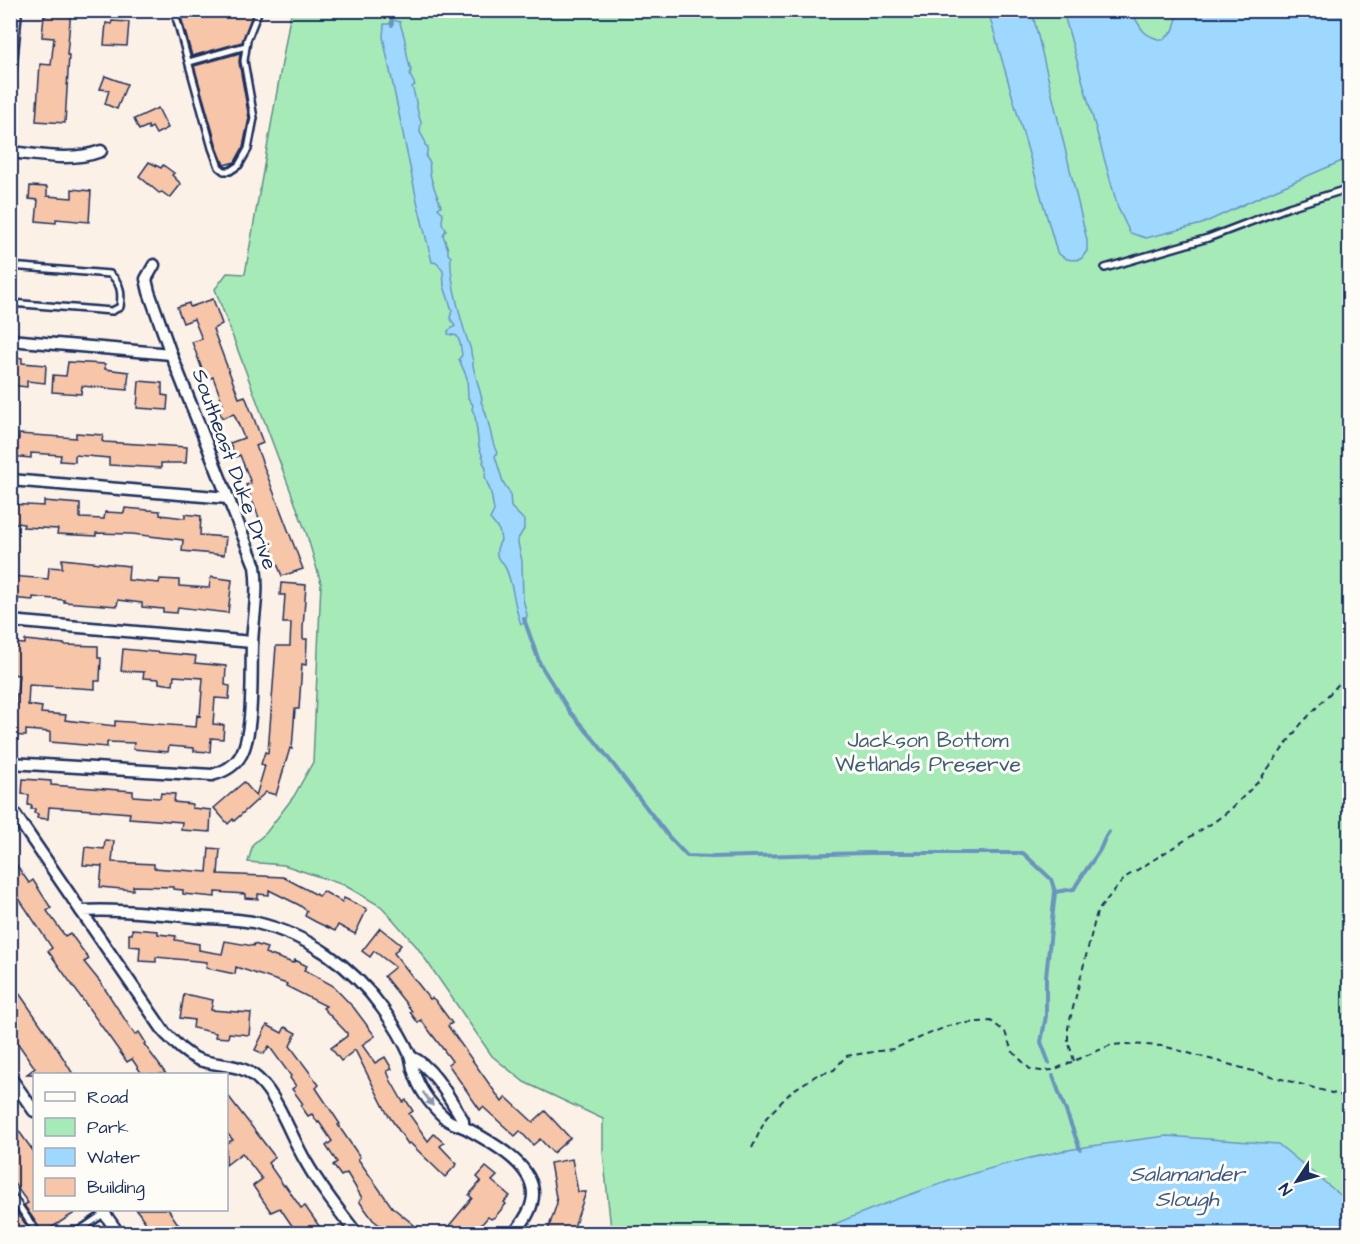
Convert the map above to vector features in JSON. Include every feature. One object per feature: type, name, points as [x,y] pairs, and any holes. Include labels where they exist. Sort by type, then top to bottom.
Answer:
[{"type":"street","points":[[10,75],[16,10]]},
{"type":"street","points":[[10,152],[73,158],[89,156],[101,151]]},
{"type":"street","name":"Southeast Duke Drive","points":[[10,763],[212,776],[223,772],[240,756],[245,747],[250,712],[252,642],[258,587],[255,566],[171,354],[149,292],[146,279],[154,265]]},
{"type":"street","name":"Southeast Duke Drive","points":[[10,340],[171,354]]},
{"type":"street","points":[[10,480],[228,498]]},
{"type":"street","points":[[10,621],[252,642]]},
{"type":"street","points":[[10,807],[165,1033],[183,1050],[198,1059],[235,1066],[249,1072],[262,1082],[307,1165],[357,1233]]},
{"type":"street","points":[[81,911],[110,909],[256,923],[284,931],[320,949],[350,970],[382,1008],[411,1058],[413,1071],[432,1105],[446,1120],[464,1127],[517,1161],[527,1174],[532,1188],[532,1202],[514,1233]]},
{"type":"street","points":[[411,1058],[419,1060],[433,1076],[459,1115],[464,1127]]},
{"type":"street","points":[[10,1077],[33,1110]]},
{"type":"street","points":[[103,1211],[119,1233]]},
{"type":"lane","points":[[174,10],[219,167],[224,171],[230,171],[244,160],[253,132],[252,101],[244,61],[246,46],[259,10]]},
{"type":"lane","points":[[189,62],[246,46]]},
{"type":"lane","points":[[1105,268],[1208,238],[1289,207],[1350,188]]},
{"type":"lane","points":[[10,266],[110,274],[120,288],[121,298],[120,307],[112,311],[10,303]]},
{"type":"lane","points":[[10,1193],[38,1233]]},
{"type":"lane","points":[[74,1233],[103,1211]]},
{"type":"path","points":[[1074,1061],[1068,1041],[1068,1028],[1097,912],[1126,877],[1230,810],[1258,782],[1301,724],[1350,672]]},
{"type":"path","points":[[752,1148],[766,1118],[792,1091],[817,1075],[834,1070],[846,1056],[893,1049],[953,1024],[991,1021],[1005,1032],[1012,1051],[1030,1070],[1053,1070],[1111,1046],[1126,1044],[1163,1046],[1350,1098]]},
{"type":"green space","name":"Jackson Bottom Wetlands Preserve","points":[[293,11],[1349,11],[1349,1233],[608,1233],[611,1229],[603,1152],[603,1119],[524,1082],[492,1056],[417,947],[382,907],[344,885],[284,865],[248,862],[253,844],[266,833],[294,796],[313,762],[321,583],[307,535],[215,289],[227,273],[245,274],[290,17]]},
{"type":"water","points":[[988,11],[1032,11],[1087,240],[1087,251],[1081,259],[1068,259],[1057,252]]},
{"type":"water","points":[[1063,11],[1133,11],[1144,31],[1151,37],[1163,40],[1173,31],[1177,18],[1173,11],[1349,11],[1349,158],[1202,224],[1146,238],[1130,233],[1118,208]]},
{"type":"water","points":[[393,20],[400,22],[405,38],[410,75],[415,85],[412,87],[421,122],[420,132],[428,147],[426,157],[430,163],[431,178],[441,206],[438,208],[443,213],[442,223],[446,230],[443,235],[451,257],[457,302],[471,349],[481,402],[497,453],[495,456],[503,482],[510,493],[511,507],[524,520],[524,529],[518,543],[522,561],[523,599],[527,615],[525,623],[521,624],[510,579],[497,556],[501,540],[499,530],[490,519],[494,511],[491,493],[485,477],[486,468],[479,447],[473,405],[468,398],[467,378],[459,359],[462,355],[460,343],[457,336],[448,334],[448,331],[455,326],[450,318],[452,310],[444,286],[443,271],[437,263],[432,262],[417,201],[383,37],[384,24],[389,24]]},
{"type":"water","name":"Salamander Slough","points":[[1167,1136],[1278,1144],[1349,1202],[1349,1233],[814,1233],[901,1198],[992,1168],[1067,1150]]},
{"type":"building","points":[[47,10],[71,10],[65,123],[36,121],[40,64],[51,65],[54,38],[42,37],[44,16]]},
{"type":"building","points":[[179,10],[254,10],[242,42],[192,56]]},
{"type":"building","points":[[112,21],[129,22],[127,46],[104,45],[106,23],[111,24]]},
{"type":"building","points":[[240,53],[239,62],[249,118],[243,147],[235,162],[224,165],[194,66]]},
{"type":"building","points":[[105,76],[127,84],[117,109],[105,104],[109,90],[100,89]]},
{"type":"building","points":[[158,108],[168,128],[156,134],[152,127],[149,129],[148,126],[139,130],[134,119]]},
{"type":"building","points":[[149,162],[161,168],[163,165],[174,173],[172,175],[181,184],[170,198],[162,192],[159,193],[139,176]]},
{"type":"building","points":[[30,186],[47,187],[47,196],[72,198],[72,189],[91,191],[89,222],[56,219],[56,223],[36,221],[38,200],[29,199]]},
{"type":"building","points":[[213,299],[222,324],[213,329],[239,398],[245,396],[253,416],[263,443],[256,446],[303,569],[282,576],[246,485],[251,483],[240,455],[236,457],[230,443],[244,438],[234,414],[222,418],[217,406],[223,404],[213,377],[206,380],[192,342],[202,339],[194,319],[183,323],[177,307],[189,303],[190,307]]},
{"type":"building","points":[[10,357],[22,358],[22,363],[46,365],[45,383],[27,381],[27,387],[10,385]]},
{"type":"building","points":[[68,362],[105,364],[105,369],[129,372],[127,390],[82,386],[81,394],[52,392],[53,375],[66,376]]},
{"type":"building","points":[[139,381],[162,383],[162,395],[168,396],[167,410],[137,408]]},
{"type":"building","points":[[76,433],[103,435],[102,441],[104,442],[187,447],[186,463],[161,463],[161,468],[109,465],[109,458],[75,455],[75,462],[60,461],[61,455],[31,453],[31,458],[10,456],[10,438],[19,439],[19,434],[76,438]]},
{"type":"building","points":[[44,501],[80,504],[80,518],[104,519],[105,512],[124,513],[125,508],[160,511],[160,515],[185,518],[185,514],[201,516],[200,535],[226,537],[224,555],[182,551],[183,540],[132,534],[96,533],[96,536],[57,534],[58,529],[23,527],[24,524],[10,522],[10,504],[44,506]]},
{"type":"building","points":[[62,559],[129,566],[128,580],[159,583],[160,579],[179,580],[179,586],[209,588],[211,577],[232,580],[228,613],[178,607],[177,613],[163,612],[163,609],[142,607],[142,603],[118,600],[117,606],[33,597],[33,600],[10,598],[10,576],[48,579],[49,567],[62,568]]},
{"type":"building","points":[[281,583],[306,585],[303,639],[307,639],[306,665],[302,664],[299,709],[295,709],[292,749],[290,748],[276,795],[266,792],[228,824],[214,808],[244,782],[256,796],[265,766],[261,764],[265,752],[268,753],[276,646],[290,646],[291,623],[283,623],[285,595],[280,595]]},
{"type":"building","points":[[25,640],[98,646],[98,658],[101,658],[100,681],[95,681],[95,689],[29,685],[28,705],[42,707],[41,713],[66,715],[65,720],[115,726],[115,721],[196,727],[197,715],[200,716],[203,678],[174,676],[173,685],[159,683],[159,679],[143,678],[144,672],[121,671],[123,649],[196,656],[195,663],[226,666],[225,685],[230,686],[229,699],[215,698],[213,724],[224,725],[223,739],[211,738],[210,752],[169,746],[168,752],[133,749],[134,743],[107,742],[107,747],[50,742],[50,732],[26,730],[26,736],[10,735],[10,702],[16,702],[19,675],[10,674],[10,643],[25,644]]},
{"type":"building","points":[[23,779],[51,781],[51,785],[133,791],[133,796],[160,798],[161,793],[175,794],[174,802],[192,804],[192,808],[211,810],[210,832],[181,830],[182,822],[129,818],[130,813],[49,807],[48,819],[37,818],[38,814],[34,813],[35,809],[31,809],[32,806],[28,805],[29,795],[22,794]]},
{"type":"building","points":[[105,840],[114,841],[112,862],[154,864],[154,868],[207,872],[209,848],[220,849],[218,874],[283,877],[319,896],[323,891],[342,902],[344,898],[367,909],[355,934],[338,925],[335,931],[316,922],[305,916],[307,911],[299,905],[269,890],[269,895],[258,894],[258,899],[245,898],[245,894],[215,892],[215,897],[183,894],[183,890],[173,889],[173,887],[133,886],[133,890],[100,887],[102,866],[83,865],[85,847],[104,849]]},
{"type":"building","points":[[10,856],[29,883],[33,880],[51,908],[47,911],[65,936],[70,933],[89,959],[84,962],[101,983],[135,1035],[139,1032],[146,1043],[144,1044],[165,1073],[141,1073],[132,1059],[127,1062],[48,951],[52,948],[10,885]]},
{"type":"building","points":[[380,928],[401,945],[394,953],[452,1023],[448,1026],[502,1102],[506,1097],[533,1122],[545,1111],[570,1138],[553,1153],[540,1139],[533,1145],[520,1131],[515,1136],[483,1107],[480,1110],[448,1064],[452,1061],[421,1020],[418,1023],[410,1012],[412,1011],[384,976],[395,967],[374,951],[370,957],[362,951]]},
{"type":"building","points":[[132,929],[158,931],[158,934],[176,936],[175,940],[199,944],[199,950],[222,954],[225,941],[253,946],[254,944],[267,948],[265,953],[293,963],[295,960],[307,966],[304,970],[332,985],[354,1008],[375,1036],[362,1045],[375,1063],[385,1057],[392,1069],[387,1071],[391,1081],[403,1102],[406,1100],[413,1111],[409,1114],[428,1141],[434,1134],[444,1143],[440,1146],[457,1164],[445,1177],[410,1143],[408,1144],[387,1113],[355,1050],[341,1061],[331,1048],[347,1036],[347,1033],[323,1008],[326,1006],[286,986],[287,984],[236,967],[235,974],[206,968],[207,962],[156,957],[156,962],[139,961],[140,947],[129,946],[129,934],[132,934]]},
{"type":"building","points":[[10,980],[72,1073],[27,1074],[35,1068],[10,1032]]},
{"type":"building","points":[[184,994],[213,1000],[211,1010],[251,1013],[249,1035],[229,1033],[228,1038],[215,1037],[216,1033],[193,1028],[194,1020],[180,1018]]},
{"type":"building","points":[[267,1025],[282,1033],[285,1027],[296,1033],[290,1046],[319,1085],[316,1088],[360,1157],[358,1159],[392,1207],[414,1225],[408,1233],[390,1233],[373,1220],[359,1201],[362,1198],[347,1173],[341,1176],[333,1165],[337,1162],[326,1146],[332,1141],[312,1114],[308,1116],[301,1106],[303,1104],[292,1089],[296,1086],[291,1076],[269,1046],[264,1054],[255,1050]]},
{"type":"building","points":[[228,1096],[275,1157],[268,1163],[284,1186],[301,1208],[305,1206],[324,1233],[297,1233],[280,1208],[271,1212],[253,1186],[262,1179],[242,1153],[228,1164],[228,1142],[233,1140],[228,1134]]},
{"type":"building","points":[[10,1119],[33,1151],[33,1211],[78,1211],[43,1233],[24,1205],[28,1203],[10,1178]]},
{"type":"building","points":[[572,1159],[578,1192],[586,1192],[572,1233],[547,1233],[557,1203],[550,1163]]},
{"type":"building","points":[[486,1167],[497,1176],[492,1181],[510,1196],[504,1202],[506,1204],[495,1217],[491,1219],[488,1217],[474,1233],[443,1233],[472,1198],[469,1195],[481,1181],[477,1177]]},
{"type":"building","points":[[16,1211],[32,1233],[10,1233],[10,1215]]},
{"type":"building","points":[[137,1211],[169,1211],[184,1233],[153,1233]]},
{"type":"waterway","points":[[391,10],[392,25]]},
{"type":"waterway","points":[[524,619],[540,664],[570,712],[669,837],[687,856],[1023,853],[1051,879],[1055,892],[1046,977],[1046,1016],[1041,1042],[1049,1063]]},
{"type":"waterway","points":[[1055,892],[1074,889],[1109,832]]},
{"type":"waterway","points":[[1053,1076],[1080,1149]]}]
